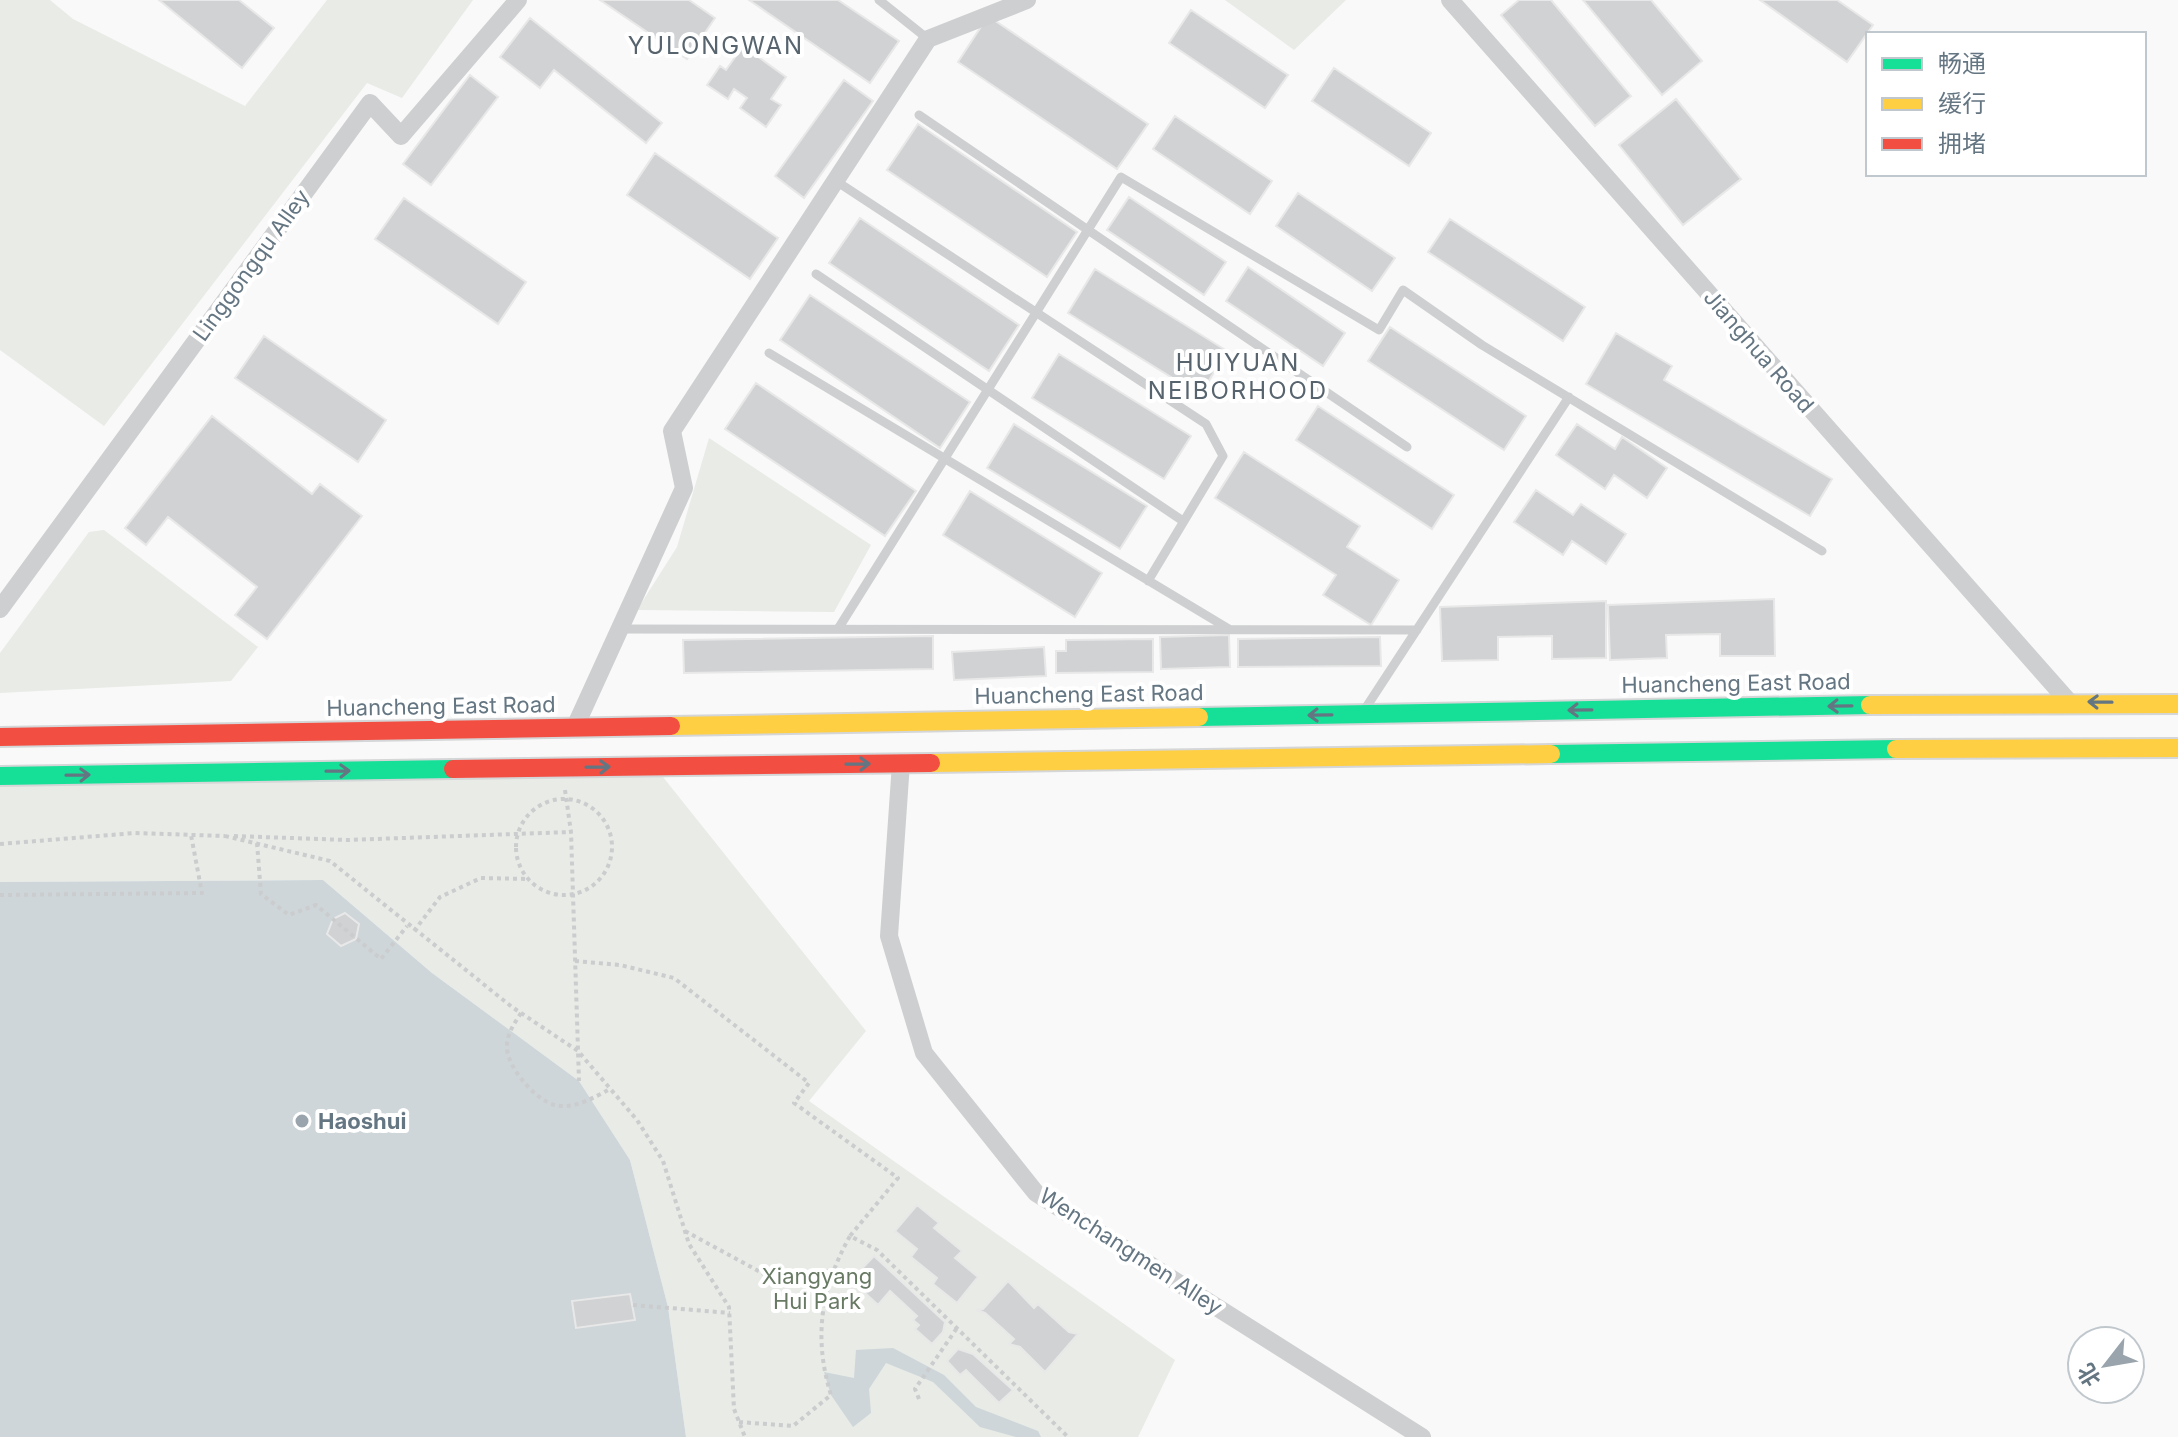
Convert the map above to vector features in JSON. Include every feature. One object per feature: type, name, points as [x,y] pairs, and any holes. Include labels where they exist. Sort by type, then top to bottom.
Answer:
[{"type":"main road","name":"Huancheng East Road","points":[[0,737],[2069,702],[2178,704]]},
{"type":"main road","points":[[0,776],[2082,746],[2178,748]]},
{"type":"street","name":"Linggongqu Alley","points":[[0,609],[370,103],[401,136],[518,0]]},
{"type":"street","points":[[575,727],[684,488],[672,431],[928,39],[1027,0]]},
{"type":"street","name":"Jianghua Road","points":[[1450,0],[2069,702]]},
{"type":"street","name":"Wenchangmen Alley","points":[[901,763],[889,936],[924,1053],[1036,1193],[1422,1437]]},
{"type":"lane","points":[[879,0],[928,39]]},
{"type":"lane","points":[[919,115],[1407,447]]},
{"type":"lane","points":[[838,629],[1121,177],[1379,330],[1403,290],[1482,345],[1822,551]]},
{"type":"lane","points":[[836,181],[1206,424],[1223,456],[1148,581]]},
{"type":"lane","points":[[816,274],[1183,521]]},
{"type":"lane","points":[[769,353],[1230,629]]},
{"type":"lane","points":[[1362,714],[1569,397]]},
{"type":"lane","points":[[619,629],[1417,630]]},
{"type":"path","points":[[562,768],[571,832],[579,1081]]},
{"type":"path","points":[[414,931],[440,897],[481,878],[528,879],[557,895],[573,895],[588,889],[609,866],[612,835],[595,809],[566,798],[536,807],[518,833],[516,849],[528,879]]},
{"type":"path","points":[[0,844],[135,833],[347,840],[571,832]]},
{"type":"path","points":[[0,895],[202,893],[191,835]]},
{"type":"path","points":[[225,836],[330,861],[407,926],[521,1013],[578,1051],[637,1120],[663,1161],[685,1231],[730,1313],[734,1409],[745,1437]]},
{"type":"path","points":[[257,843],[261,894],[289,915],[316,905],[381,959],[407,926]]},
{"type":"path","points":[[575,961],[620,965],[674,978],[809,1083],[794,1103],[898,1178],[850,1236],[831,1271],[822,1304],[824,1372],[831,1395],[793,1426],[739,1422]]},
{"type":"path","points":[[521,1013],[510,1030],[507,1051],[525,1085],[555,1105],[585,1102],[610,1089]]},
{"type":"path","points":[[685,1231],[764,1274],[831,1271]]},
{"type":"path","points":[[850,1236],[877,1250],[1068,1437]]},
{"type":"path","points":[[633,1305],[730,1313]]},
{"type":"path","points":[[919,1399],[915,1389],[957,1328]]},
{"type":"green space","points":[[0,0],[50,0],[73,19],[245,106],[327,0],[473,0],[402,98],[367,83],[104,426],[0,350]]},
{"type":"green space","points":[[1225,0],[1346,0],[1294,50]]},
{"type":"green space","points":[[709,438],[871,545],[834,612],[637,610],[677,547]]},
{"type":"green space","points":[[104,530],[258,647],[231,681],[0,693],[0,653],[89,532]]},
{"type":"green space","name":"Xiangyang Hui Park","points":[[655,767],[866,1031],[809,1101],[1175,1360],[1138,1437],[686,1437],[668,1307],[630,1160],[579,1081],[432,973],[323,880],[0,882],[0,776]]},
{"type":"shaded area","name":"Haoshui","points":[[323,880],[432,973],[579,1081],[630,1160],[668,1307],[686,1437],[0,1437],[0,882]]},
{"type":"shaded area","points":[[893,1348],[944,1375],[976,1407],[1038,1431],[1041,1437],[1016,1437],[980,1427],[933,1382],[886,1363],[869,1389],[871,1413],[853,1427],[831,1395],[824,1372],[854,1378],[856,1350]]},
{"type":"building","points":[[159,0],[239,0],[274,28],[242,68]]},
{"type":"building","points":[[600,0],[689,0],[715,18],[687,59]]},
{"type":"building","points":[[749,0],[838,0],[899,41],[870,83]]},
{"type":"building","points":[[1519,0],[1551,0],[1631,96],[1595,126],[1501,15]]},
{"type":"building","points":[[1583,0],[1651,0],[1702,61],[1662,95]]},
{"type":"building","points":[[1760,0],[1837,0],[1873,25],[1847,62]]},
{"type":"building","points":[[1191,10],[1288,75],[1265,108],[1169,43]]},
{"type":"building","points":[[988,16],[1148,124],[1117,169],[958,62]]},
{"type":"building","points":[[530,18],[662,123],[646,143],[554,70],[540,88],[500,57]]},
{"type":"building","points":[[743,46],[786,77],[771,99],[781,105],[766,127],[740,108],[747,98],[734,89],[728,99],[707,85],[720,66],[726,70]]},
{"type":"building","points":[[1334,68],[1431,133],[1409,166],[1312,101]]},
{"type":"building","points":[[470,75],[498,97],[431,185],[403,164]]},
{"type":"building","points":[[844,80],[873,101],[804,198],[775,176]]},
{"type":"building","points":[[1676,99],[1741,179],[1683,225],[1619,145]]},
{"type":"building","points":[[1175,116],[1272,181],[1250,214],[1153,149]]},
{"type":"building","points":[[918,124],[1077,232],[1047,277],[887,170]]},
{"type":"building","points":[[655,153],[778,238],[750,279],[627,195]]},
{"type":"building","points":[[1298,193],[1395,258],[1372,291],[1276,226]]},
{"type":"building","points":[[1129,197],[1226,262],[1204,295],[1107,230]]},
{"type":"building","points":[[404,198],[526,282],[498,324],[375,239]]},
{"type":"building","points":[[860,218],[1019,325],[989,371],[829,263]]},
{"type":"building","points":[[1450,219],[1585,307],[1563,341],[1428,252]]},
{"type":"building","points":[[1248,267],[1345,333],[1323,366],[1226,301]]},
{"type":"building","points":[[1095,269],[1227,351],[1200,395],[1068,313]]},
{"type":"building","points":[[810,295],[970,402],[940,448],[780,340]]},
{"type":"building","points":[[1390,327],[1526,416],[1504,450],[1368,361]]},
{"type":"building","points":[[1616,333],[1672,366],[1664,380],[1832,479],[1810,516],[1586,384]]},
{"type":"building","points":[[264,336],[386,420],[358,462],[235,378]]},
{"type":"building","points":[[1059,354],[1191,436],[1164,479],[1032,398]]},
{"type":"building","points":[[756,383],[916,491],[885,536],[725,429]]},
{"type":"building","points":[[1318,406],[1454,495],[1432,529],[1296,440]]},
{"type":"building","points":[[212,416],[312,494],[320,484],[362,516],[267,639],[235,615],[257,587],[168,517],[146,545],[125,528]]},
{"type":"building","points":[[1014,424],[1147,506],[1120,549],[987,468]]},
{"type":"building","points":[[1577,424],[1615,449],[1622,437],[1667,468],[1647,498],[1614,475],[1605,489],[1556,455]]},
{"type":"building","points":[[1244,452],[1360,526],[1347,547],[1399,580],[1371,625],[1323,595],[1336,575],[1215,498]]},
{"type":"building","points":[[1536,490],[1573,515],[1581,504],[1626,534],[1606,564],[1572,541],[1563,555],[1514,522]]},
{"type":"building","points":[[970,491],[1102,573],[1075,617],[943,535]]},
{"type":"building","points":[[1774,599],[1775,656],[1720,656],[1720,634],[1666,635],[1667,658],[1610,660],[1608,605]]},
{"type":"building","points":[[1606,601],[1606,658],[1552,659],[1552,636],[1498,637],[1498,660],[1442,661],[1440,607]]},
{"type":"building","points":[[1229,635],[1230,667],[1161,669],[1160,637]]},
{"type":"building","points":[[933,636],[933,669],[684,673],[683,640]]},
{"type":"building","points":[[1380,637],[1381,666],[1238,667],[1238,639]]},
{"type":"building","points":[[1153,639],[1153,672],[1056,673],[1056,651],[1066,651],[1066,640]]},
{"type":"building","points":[[1044,647],[1046,676],[954,680],[952,652]]},
{"type":"building","points":[[345,913],[359,924],[356,939],[341,946],[327,934],[333,919]]},
{"type":"building","points":[[917,1205],[939,1223],[934,1228],[962,1251],[955,1258],[978,1277],[957,1303],[933,1284],[937,1278],[911,1257],[917,1249],[895,1231]]},
{"type":"building","points":[[874,1256],[945,1322],[943,1332],[932,1344],[915,1329],[919,1325],[913,1320],[917,1316],[890,1291],[878,1305],[851,1280]]},
{"type":"building","points":[[1008,1281],[1034,1308],[1038,1304],[1069,1332],[1078,1334],[1045,1372],[1020,1347],[1009,1344],[1014,1339],[985,1313],[976,1310],[983,1309]]},
{"type":"building","points":[[630,1294],[635,1320],[576,1328],[572,1301]]},
{"type":"building","points":[[958,1349],[973,1354],[1013,1390],[999,1403],[966,1370],[960,1375],[947,1361]]},
{"type":"traffic: fast","points":[[1199,717],[1870,705]]},
{"type":"traffic: fast","points":[[1551,754],[1896,749]]},
{"type":"traffic: fast","points":[[0,776],[453,769]]},
{"type":"traffic: slow","points":[[1870,705],[2178,704]]},
{"type":"traffic: slow","points":[[671,726],[1199,717]]},
{"type":"traffic: slow","points":[[1896,749],[2178,748]]},
{"type":"traffic: slow","points":[[931,763],[1551,754]]},
{"type":"traffic: jam","points":[[0,737],[671,726]]},
{"type":"traffic: jam","points":[[453,769],[931,763]]},
{"type":"place","name":"Haoshui","points":[[302,1121]]},
{"type":"district","name":"YULONGWAN","points":[[716,46]]},
{"type":"district","name":"HUIYUAN NEIBORHOOD","points":[[1238,377]]}]
